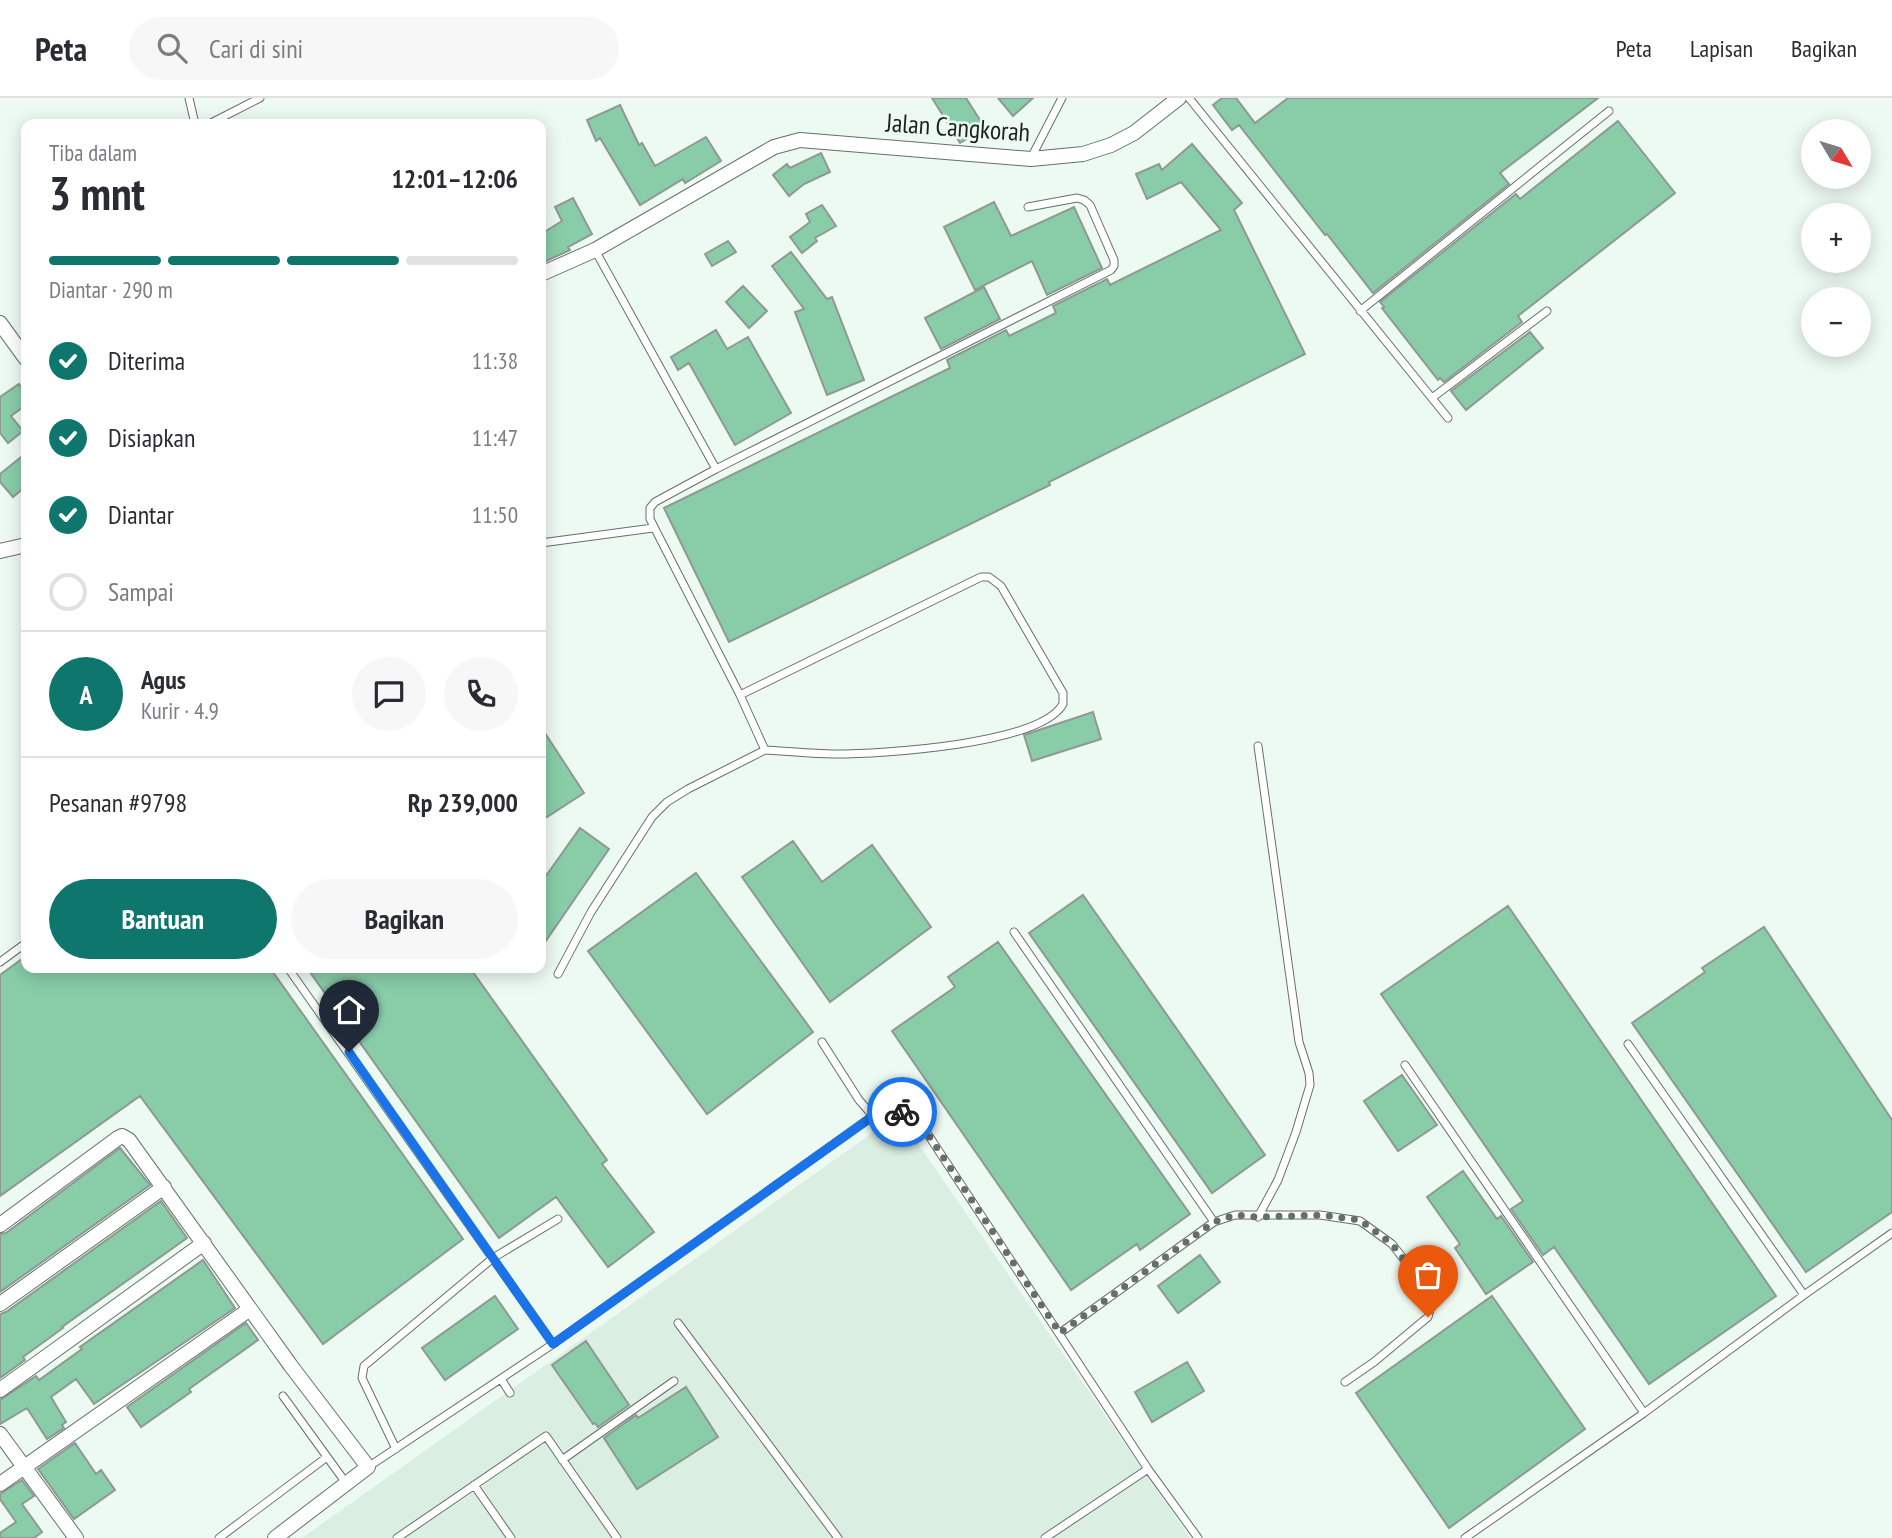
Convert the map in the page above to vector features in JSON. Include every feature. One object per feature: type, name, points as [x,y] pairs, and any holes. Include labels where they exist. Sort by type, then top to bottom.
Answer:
[{"type":"street","name":"Jalan Cangkorah","points":[[546,272],[595,250],[774,146],[800,140],[1031,159],[1083,153],[1111,145],[1134,133],[1179,98]]},
{"type":"street","points":[[0,323],[21,352]]},
{"type":"street","points":[[0,551],[21,546]]},
{"type":"street","points":[[0,1225],[118,1138],[122,1136],[129,1140],[368,1467],[275,1538]]},
{"type":"street","points":[[0,1304],[164,1187]]},
{"type":"street","points":[[0,1390],[204,1244]]},
{"type":"street","points":[[0,1484],[250,1309]]},
{"type":"street","points":[[0,1434],[72,1537]]},
{"type":"lane","points":[[190,98],[194,119]]},
{"type":"lane","points":[[219,119],[260,98]]},
{"type":"lane","points":[[1031,159],[1062,98]]},
{"type":"lane","points":[[1189,98],[1448,418]]},
{"type":"lane","points":[[1360,311],[1609,111]]},
{"type":"lane","points":[[765,750],[740,695],[653,528],[649,513],[655,502],[716,469],[1114,266],[1114,260],[1090,205],[1084,200],[1077,198],[1028,207]]},
{"type":"lane","points":[[595,250],[716,469]]},
{"type":"lane","points":[[1432,398],[1547,311]]},
{"type":"lane","points":[[546,543],[653,528]]},
{"type":"lane","points":[[558,974],[591,912],[652,817],[688,789],[765,750],[834,754],[933,748],[1002,737],[1051,719],[1063,704],[1063,693],[1001,586],[989,577],[981,577],[740,695]]},
{"type":"lane","points":[[1258,746],[1299,1042],[1310,1085],[1278,1180],[1258,1217]]},
{"type":"lane","points":[[1014,932],[1214,1222]]},
{"type":"lane","points":[[0,962],[21,947]]},
{"type":"lane","points":[[292,973],[553,1344]]},
{"type":"lane","points":[[822,1042],[859,1100],[873,1116]]},
{"type":"lane","points":[[1628,1044],[1804,1295]]},
{"type":"lane","points":[[1405,1065],[1644,1413]]},
{"type":"lane","points":[[368,1467],[553,1344],[873,1116],[893,1111],[906,1113],[916,1121],[1060,1333],[1148,1469],[1198,1538]]},
{"type":"lane","points":[[1060,1333],[1214,1222],[1235,1215],[1321,1215],[1360,1220],[1392,1244],[1426,1288],[1432,1302],[1428,1317],[1374,1362],[1345,1382]]},
{"type":"lane","points":[[396,1449],[362,1378],[364,1366],[493,1258],[558,1219]]},
{"type":"lane","points":[[1465,1538],[1644,1413],[1892,1233]]},
{"type":"lane","points":[[678,1323],[838,1538]]},
{"type":"lane","points":[[501,1380],[510,1393]]},
{"type":"lane","points":[[562,1460],[674,1381]]},
{"type":"lane","points":[[283,1396],[347,1484]]},
{"type":"lane","points":[[397,1538],[545,1436],[617,1538]]},
{"type":"lane","points":[[219,1538],[327,1457]]},
{"type":"lane","points":[[1045,1538],[1148,1469]]},
{"type":"lane","points":[[474,1485],[511,1538]]},
{"type":"shaded area","points":[[882,1126],[912,1135],[1190,1538],[302,1538]]},
{"type":"building","points":[[932,98],[966,98],[985,128],[960,143]]},
{"type":"building","points":[[998,98],[1033,98],[1013,116]]},
{"type":"building","points":[[1222,98],[1236,98],[1255,123],[1288,98],[1598,98],[1500,173],[1509,184],[1373,293],[1239,125],[1232,130],[1213,105]]},
{"type":"building","points":[[620,105],[639,145],[642,143],[655,166],[706,137],[721,161],[685,183],[683,179],[640,205],[600,138],[596,141],[587,120]]},
{"type":"building","points":[[1618,121],[1675,193],[1518,316],[1522,322],[1444,382],[1440,378],[1438,380],[1380,302],[1516,194],[1520,199]]},
{"type":"building","points":[[1192,144],[1242,203],[1234,210],[1305,354],[1049,482],[1050,485],[729,642],[664,508],[950,368],[947,360],[1006,330],[1009,336],[1056,313],[1053,306],[1107,279],[1110,285],[1221,230],[1181,182],[1147,199],[1136,174],[1159,164],[1162,170]]},
{"type":"building","points":[[821,153],[830,172],[804,184],[789,196],[773,175],[787,164],[790,168]]},
{"type":"building","points":[[573,198],[592,234],[568,247],[570,250],[546,261],[546,231],[562,221],[555,207]]},
{"type":"building","points":[[994,202],[1011,236],[1074,207],[1102,268],[1047,295],[1032,261],[975,290],[944,227]]},
{"type":"building","points":[[822,205],[836,226],[815,238],[817,241],[802,253],[790,237],[810,222],[806,214]]},
{"type":"building","points":[[728,241],[736,252],[712,266],[705,254]]},
{"type":"building","points":[[791,252],[827,299],[832,297],[864,380],[827,395],[795,312],[804,309],[772,266]]},
{"type":"building","points":[[743,286],[767,311],[749,328],[726,302]]},
{"type":"building","points":[[984,287],[1000,319],[941,349],[925,318]]},
{"type":"building","points":[[716,330],[727,349],[748,337],[791,413],[735,445],[689,363],[678,370],[671,357]]},
{"type":"building","points":[[1530,332],[1543,348],[1466,410],[1451,391]]},
{"type":"building","points":[[19,384],[21,387],[21,409],[11,416],[21,428],[21,433],[8,443],[0,433],[0,397]]},
{"type":"building","points":[[21,457],[21,490],[13,497],[0,482],[0,474]]},
{"type":"building","points":[[1093,712],[1101,739],[1032,761],[1024,735]]},
{"type":"building","points":[[546,735],[584,793],[546,818]]},
{"type":"building","points":[[580,828],[609,849],[546,941],[546,876]]},
{"type":"building","points":[[793,841],[822,882],[872,845],[931,927],[830,1002],[742,877]]},
{"type":"building","points":[[696,873],[813,1032],[707,1114],[588,951]]},
{"type":"building","points":[[1083,895],[1265,1155],[1212,1193],[1029,933]]},
{"type":"building","points":[[1508,906],[1776,1296],[1649,1384],[1554,1247],[1543,1255],[1511,1209],[1523,1201],[1381,994]]},
{"type":"building","points":[[1764,927],[1892,1120],[1892,1212],[1806,1272],[1632,1023],[1705,972],[1702,968]]},
{"type":"building","points":[[998,942],[1190,1214],[1140,1250],[1137,1244],[1071,1290],[892,1031],[955,987],[948,977]]},
{"type":"building","points":[[21,960],[21,973],[274,973],[463,1239],[323,1344],[140,1096],[0,1196],[0,975]]},
{"type":"building","points":[[311,973],[474,973],[607,1160],[602,1164],[654,1232],[608,1267],[556,1197],[499,1238]]},
{"type":"building","points":[[1402,1075],[1437,1125],[1398,1151],[1364,1101]]},
{"type":"building","points":[[120,1148],[150,1185],[0,1292],[0,1234],[6,1233]]},
{"type":"building","points":[[1463,1171],[1497,1219],[1501,1216],[1533,1262],[1486,1294],[1455,1248],[1460,1244],[1427,1197]]},
{"type":"building","points":[[161,1201],[187,1238],[62,1327],[0,1378],[0,1314]]},
{"type":"building","points":[[1200,1255],[1220,1282],[1178,1313],[1158,1286]]},
{"type":"building","points":[[203,1260],[235,1308],[94,1404],[76,1379],[51,1397],[66,1422],[62,1425],[64,1428],[47,1439],[27,1408],[0,1424],[0,1400],[36,1376],[39,1380],[82,1349],[80,1347]]},
{"type":"building","points":[[495,1296],[518,1329],[445,1380],[422,1348]]},
{"type":"building","points":[[1492,1296],[1585,1429],[1449,1528],[1356,1393]]},
{"type":"building","points":[[246,1323],[258,1340],[141,1427],[127,1407]]},
{"type":"building","points":[[586,1341],[629,1405],[598,1427],[593,1424],[552,1365]]},
{"type":"building","points":[[1187,1362],[1204,1391],[1152,1422],[1135,1392]]},
{"type":"building","points":[[686,1387],[718,1437],[637,1489],[604,1438],[636,1415],[638,1418]]},
{"type":"building","points":[[75,1443],[96,1474],[101,1470],[115,1490],[74,1519],[38,1469]]},
{"type":"building","points":[[22,1480],[34,1496],[22,1504],[42,1532],[34,1538],[0,1538],[0,1533],[16,1522],[0,1499],[0,1494]]},
{"type":"way so far","points":[[902,1112],[916,1121],[927,1133],[1060,1333],[1214,1222],[1235,1215],[1321,1215],[1360,1220],[1392,1244],[1426,1288],[1432,1302],[1428,1317]]},
{"type":"route","points":[[349,1052],[553,1344],[873,1116],[893,1111],[902,1112]]}]
